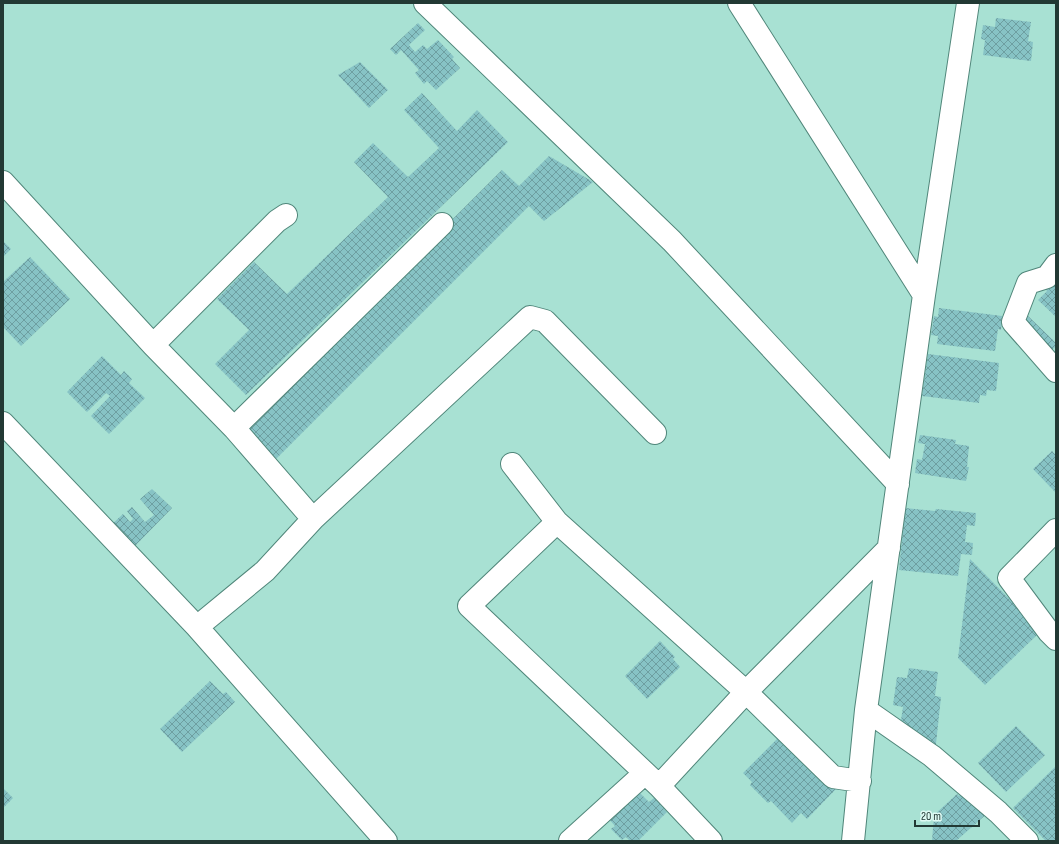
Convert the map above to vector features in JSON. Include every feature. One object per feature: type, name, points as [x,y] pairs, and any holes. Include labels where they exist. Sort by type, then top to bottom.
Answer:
[{"type":"street","points":[[425,3],[672,241],[898,484]]},
{"type":"street","points":[[739,3],[924,295]]},
{"type":"street","points":[[853,841],[866,710],[924,295],[968,3]]},
{"type":"street","points":[[3,182],[153,345],[234,428],[313,519]]},
{"type":"street","points":[[153,345],[277,221],[286,215]]},
{"type":"street","points":[[234,428],[442,224]]},
{"type":"street","points":[[1056,265],[1047,277],[1028,284],[1013,322],[1056,371]]},
{"type":"street","points":[[197,627],[265,571],[313,519],[530,316],[545,321],[655,433]]},
{"type":"street","points":[[3,423],[197,627],[386,841]]},
{"type":"street","points":[[512,464],[557,522],[746,692],[833,777],[860,781]]},
{"type":"street","points":[[557,522],[469,606],[652,780],[710,841]]},
{"type":"street","points":[[1056,530],[1009,578],[1049,632],[1056,638]]},
{"type":"street","points":[[570,841],[652,780],[746,692],[889,548]]},
{"type":"street","points":[[866,710],[932,756],[998,812],[1027,841]]},
{"type":"building","points":[[996,18],[1031,22],[1028,41],[1033,42],[1031,61],[983,55],[985,40],[981,39],[983,25],[995,27]]},
{"type":"building","points":[[418,23],[425,30],[409,45],[415,52],[423,45],[427,49],[438,40],[454,57],[452,59],[460,68],[436,90],[427,81],[424,84],[415,73],[419,70],[401,50],[396,55],[390,49]]},
{"type":"building","points":[[360,62],[388,90],[369,108],[338,75]]},
{"type":"building","points":[[422,93],[457,131],[477,110],[508,142],[246,395],[215,364],[249,330],[217,299],[254,262],[287,294],[388,197],[354,162],[373,143],[408,177],[439,148],[404,110]]},
{"type":"building","points":[[549,156],[593,182],[544,221],[529,206],[271,464],[239,432],[502,170],[519,186]]},
{"type":"building","points":[[3,241],[11,249],[3,257]]},
{"type":"building","points":[[30,257],[70,299],[21,346],[3,327],[3,282]]},
{"type":"building","points":[[1051,282],[1056,286],[1056,317],[1038,300],[1047,291],[1045,288]]},
{"type":"building","points":[[939,308],[1002,316],[1001,330],[998,329],[995,351],[937,344],[938,336],[931,335],[934,316],[938,317]]},
{"type":"building","points":[[1028,316],[1056,343],[1056,346],[1043,359],[1014,331]]},
{"type":"building","points":[[928,354],[999,363],[996,391],[987,390],[986,396],[980,395],[979,403],[922,396]]},
{"type":"building","points":[[102,356],[121,375],[124,371],[132,379],[129,383],[145,398],[109,434],[91,416],[110,396],[106,393],[87,412],[67,392]]},
{"type":"building","points":[[920,435],[956,440],[955,444],[969,446],[967,467],[969,467],[966,481],[915,473],[917,459],[922,460],[925,444],[918,443]]},
{"type":"building","points":[[1052,451],[1056,455],[1056,493],[1033,469]]},
{"type":"building","points":[[152,489],[172,508],[134,547],[110,526],[123,514],[130,522],[133,519],[127,511],[132,507],[145,522],[154,515],[140,499]]},
{"type":"building","points":[[905,508],[976,513],[975,526],[967,525],[965,542],[973,543],[972,555],[961,554],[958,576],[899,570]]},
{"type":"building","points":[[970,559],[1041,631],[985,685],[958,658]]},
{"type":"building","points":[[660,641],[675,657],[673,659],[680,667],[647,699],[625,676]]},
{"type":"building","points":[[909,668],[938,672],[935,696],[941,697],[935,753],[924,746],[925,737],[919,736],[901,720],[903,707],[893,705],[897,677],[907,678]]},
{"type":"building","points":[[210,681],[223,694],[226,692],[235,702],[182,752],[160,729]]},
{"type":"building","points":[[1016,726],[1045,755],[1006,792],[978,763]]},
{"type":"building","points":[[782,734],[836,789],[807,819],[801,813],[792,823],[771,801],[768,803],[750,785],[752,782],[743,773]]},
{"type":"building","points":[[1056,766],[1056,841],[1046,841],[1013,808]]},
{"type":"building","points":[[969,787],[990,811],[956,841],[932,841],[934,815],[957,794],[959,796]]},
{"type":"building","points":[[3,788],[13,798],[3,808]]},
{"type":"building","points":[[639,792],[649,802],[654,798],[667,812],[638,841],[630,841],[626,837],[622,840],[611,829],[615,826],[607,817]]}]
